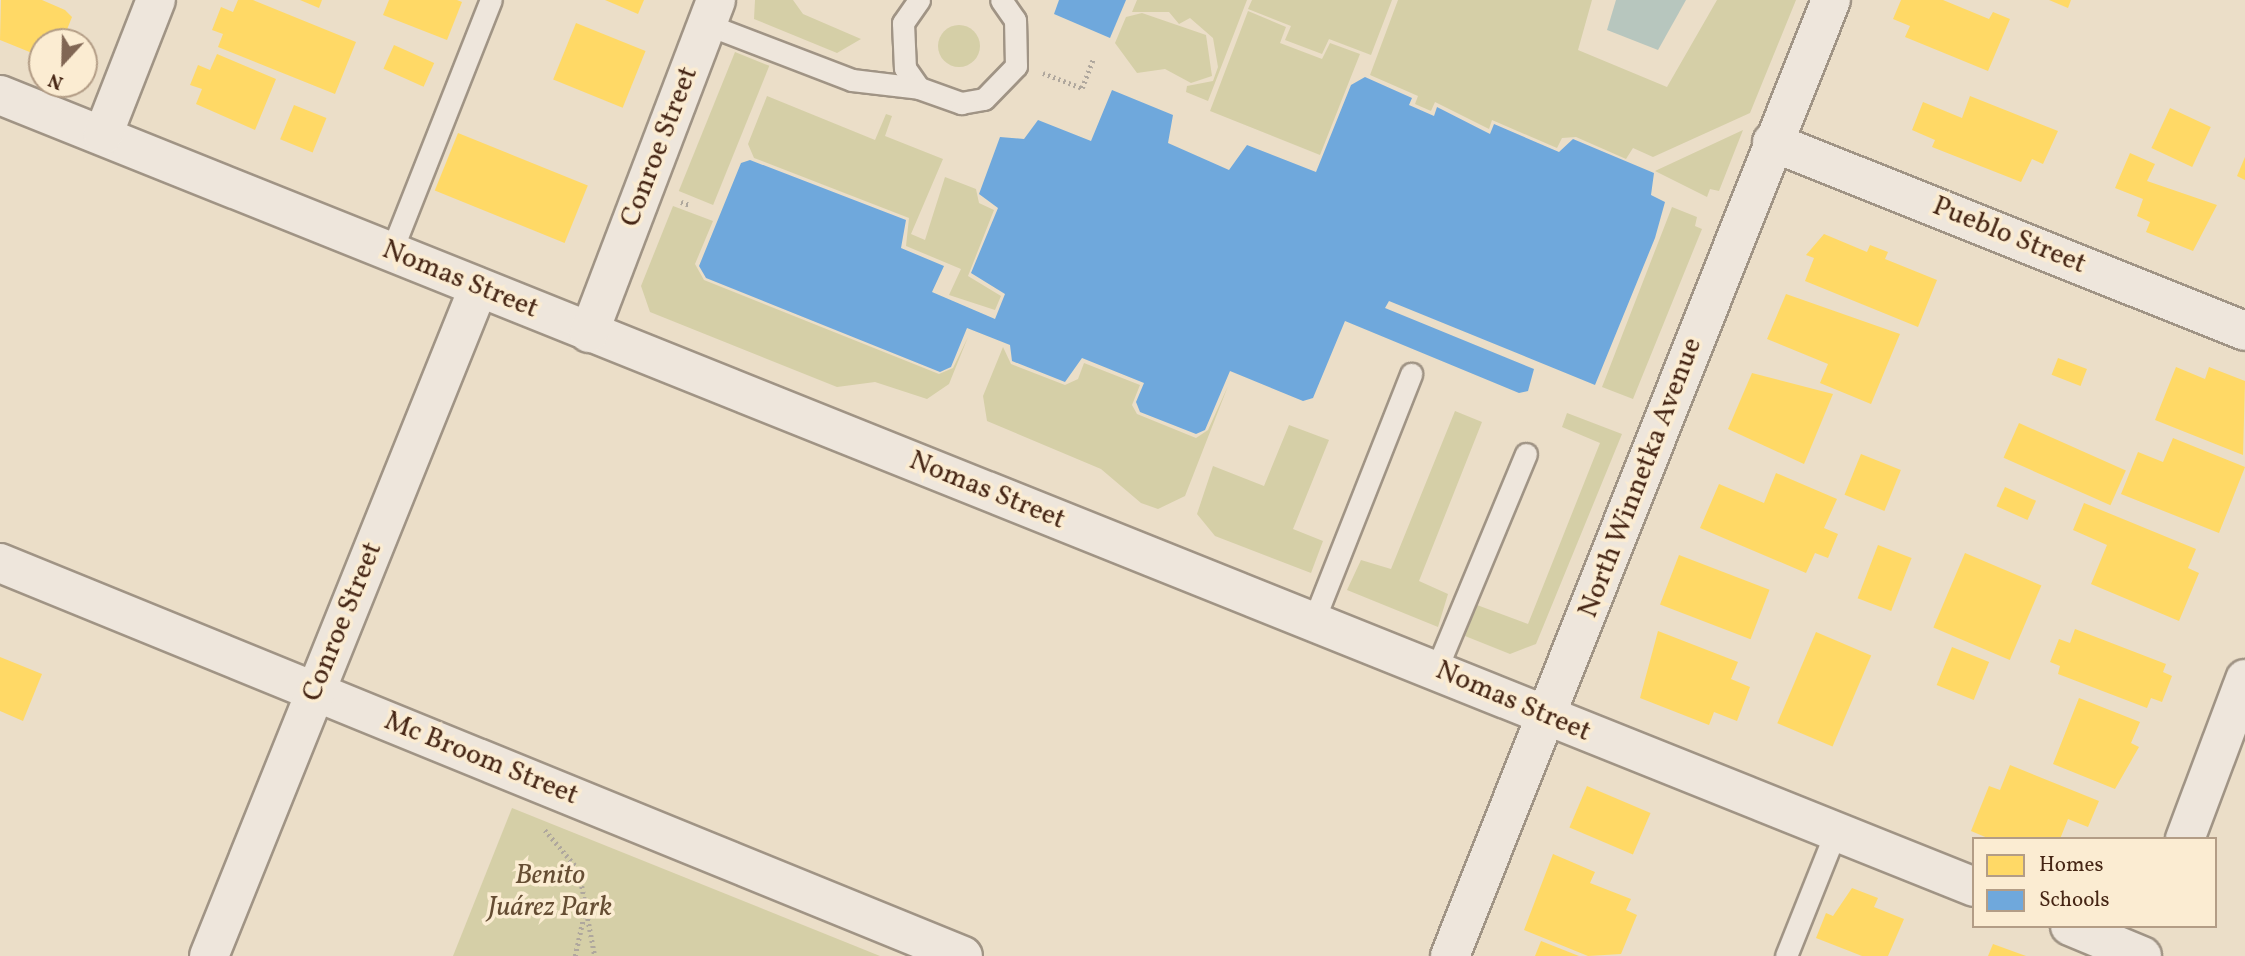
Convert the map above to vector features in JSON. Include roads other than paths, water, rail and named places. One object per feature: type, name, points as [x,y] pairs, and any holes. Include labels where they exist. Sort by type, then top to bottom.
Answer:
[{"type":"street","points":[[103,135],[156,0]]},
{"type":"street","name":"North Winnetka Avenue","points":[[1450,956],[1548,716],[1772,142],[1831,0]]},
{"type":"street","name":"Conroe Street","points":[[589,332],[711,12]]},
{"type":"street","name":"Nomas Street","points":[[0,95],[1972,886]]},
{"type":"street","name":"Pueblo Street","points":[[1772,142],[2245,331]]},
{"type":"street","name":"Conroe Street","points":[[209,956],[478,289]]},
{"type":"street","name":"Mc Broom Street","points":[[0,564],[962,956]]},
{"type":"street","points":[[2186,837],[2245,679]]},
{"type":"street","points":[[2077,928],[2143,948]]},
{"type":"lane","points":[[391,252],[491,0]]},
{"type":"lane","points":[[919,0],[904,23],[900,46],[919,88]]},
{"type":"lane","points":[[711,12],[852,80],[919,88],[939,100],[985,99],[1003,86],[1017,62],[1015,20],[1001,0]]},
{"type":"lane","points":[[1313,622],[1412,374]]},
{"type":"lane","points":[[1436,670],[1526,454]]},
{"type":"lane","points":[[1786,956],[1836,831]]},
{"type":"park label","name":"Benito Juárez Park","points":[[550,892]]}]
